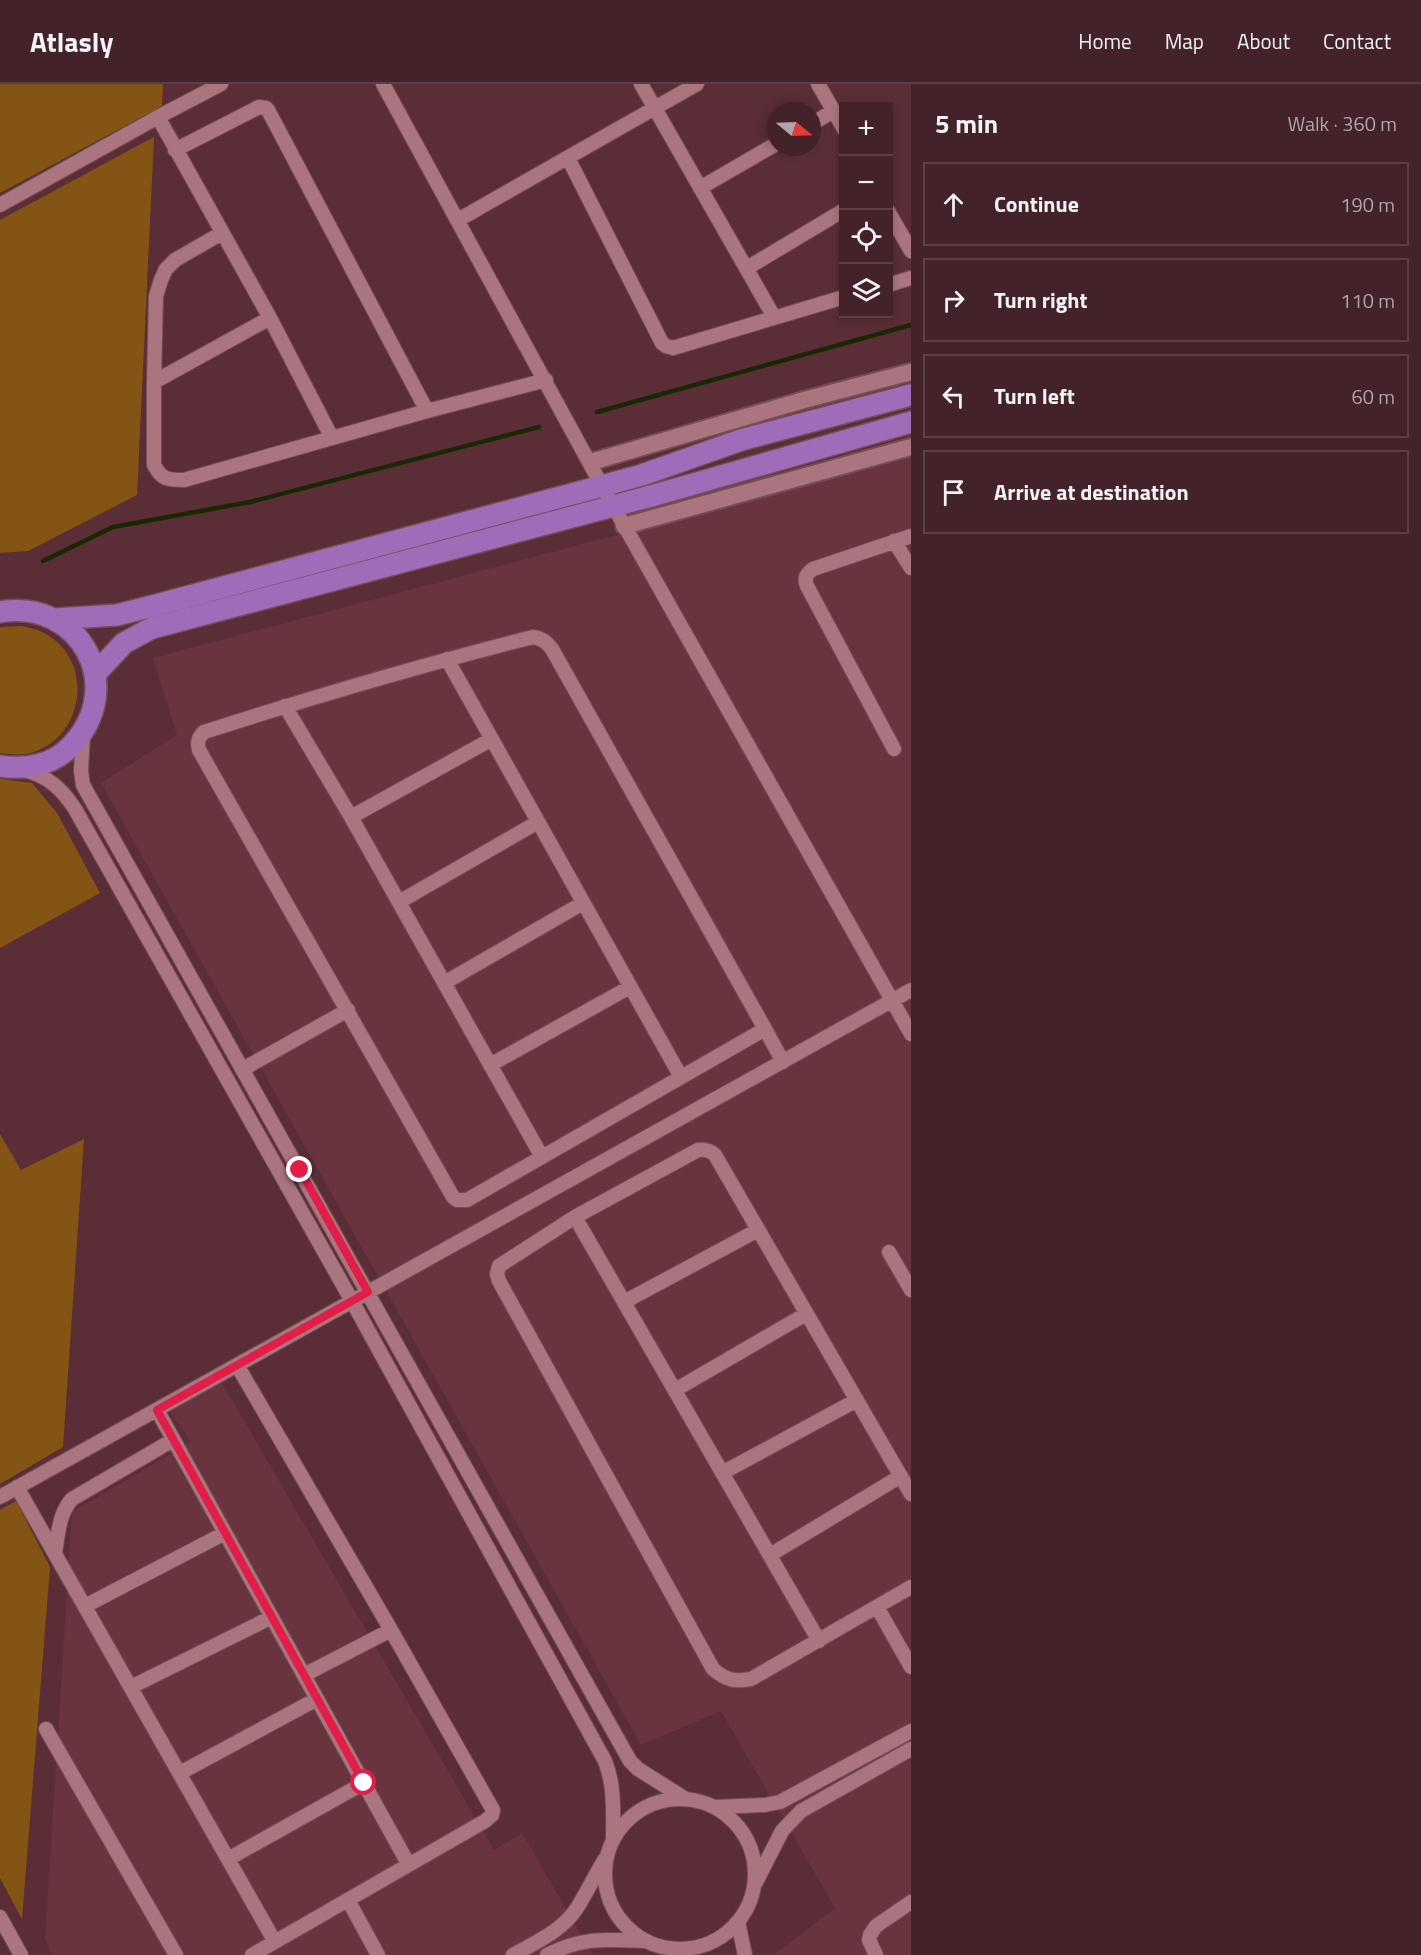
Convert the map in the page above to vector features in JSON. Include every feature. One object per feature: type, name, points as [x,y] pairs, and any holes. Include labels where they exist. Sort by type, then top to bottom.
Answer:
[{"type":"highway","points":[[55,619],[117,615],[642,475],[741,440],[911,395]]},
{"type":"highway","points":[[95,674],[124,643],[152,628],[614,506],[911,422]]},
{"type":"highway","points":[[4,608],[34,612],[55,619],[74,633],[88,652],[95,674],[97,695],[92,715],[83,734],[65,753],[41,765],[8,767]]},
{"type":"street","points":[[0,205],[220,84]]},
{"type":"street","points":[[383,84],[591,462],[602,486],[911,1034]]},
{"type":"street","points":[[641,84],[774,317]]},
{"type":"street","points":[[458,220],[698,84]]},
{"type":"street","points":[[818,84],[839,122]]},
{"type":"street","points":[[174,150],[259,107],[268,110],[427,411]]},
{"type":"street","points":[[821,118],[833,111]]},
{"type":"street","points":[[158,117],[174,150],[270,318],[332,438]]},
{"type":"street","points":[[700,188],[767,149]]},
{"type":"street","points":[[568,158],[662,343],[666,346],[673,348],[839,298]]},
{"type":"street","points":[[747,268],[839,212]]},
{"type":"street","points":[[893,220],[911,251]]},
{"type":"street","points":[[222,233],[176,260],[166,269],[160,280],[156,296],[154,465],[159,474],[167,479],[184,480],[427,411],[546,380]]},
{"type":"street","points":[[893,283],[911,278]]},
{"type":"street","points":[[154,382],[270,318]]},
{"type":"street","points":[[591,462],[911,372]]},
{"type":"street","points":[[624,525],[911,447]]},
{"type":"street","points":[[894,749],[805,580],[807,573],[813,569],[911,536]]},
{"type":"street","points":[[894,540],[911,568]]},
{"type":"street","points":[[765,1029],[467,1200],[457,1200],[453,1197],[197,743],[204,732],[447,659],[533,637],[547,643],[558,659],[765,1029],[783,1062]]},
{"type":"street","points":[[447,659],[681,1077]]},
{"type":"street","points":[[285,706],[351,817],[542,1157]]},
{"type":"street","points":[[83,734],[81,771],[83,785],[630,1761],[638,1769],[684,1798]]},
{"type":"street","points":[[351,817],[492,738]]},
{"type":"street","points":[[8,767],[36,773],[57,786],[75,809],[352,1301],[605,1761],[610,1774],[612,1790],[613,1840]]},
{"type":"street","points":[[399,902],[538,822]]},
{"type":"street","points":[[444,983],[583,903]]},
{"type":"street","points":[[490,1065],[630,987]]},
{"type":"street","points":[[0,1497],[911,990]]},
{"type":"street","points":[[243,1069],[348,1010]]},
{"type":"street","points":[[911,1494],[715,1155],[704,1149],[698,1150],[575,1217],[499,1266],[497,1274],[499,1281],[713,1669],[724,1678],[738,1682],[751,1679],[911,1587]]},
{"type":"street","points":[[575,1217],[819,1641]]},
{"type":"street","points":[[624,1302],[758,1230]]},
{"type":"street","points":[[889,1252],[911,1290]]},
{"type":"street","points":[[675,1390],[806,1314]]},
{"type":"street","points":[[237,1365],[493,1810],[492,1815],[485,1821],[252,1955]]},
{"type":"street","points":[[722,1473],[857,1400]]},
{"type":"street","points":[[157,1410],[409,1865]]},
{"type":"street","points":[[55,1553],[62,1515],[66,1505],[72,1499],[173,1440]]},
{"type":"street","points":[[770,1555],[901,1476]]},
{"type":"street","points":[[17,1487],[275,1942]]},
{"type":"street","points":[[85,1606],[225,1533]]},
{"type":"street","points":[[877,1607],[911,1667]]},
{"type":"street","points":[[131,1687],[272,1617]]},
{"type":"street","points":[[304,1675],[391,1630]]},
{"type":"street","points":[[180,1773],[317,1699]]},
{"type":"street","points":[[45,1729],[176,1955]]},
{"type":"street","points":[[715,1807],[765,1805],[780,1802],[911,1731]]},
{"type":"street","points":[[754,1887],[782,1831],[801,1811],[911,1749]]},
{"type":"street","points":[[228,1859],[364,1783]]},
{"type":"street","points":[[513,1955],[564,1924],[576,1909],[621,1827],[643,1808],[656,1802],[684,1798],[715,1807],[739,1827],[753,1855],[754,1887],[751,1899],[738,1922],[727,1933],[706,1945],[683,1950],[668,1949]]},
{"type":"street","points":[[605,1859],[606,1888],[613,1909],[626,1928],[644,1941]]},
{"type":"street","points":[[348,1900],[378,1955]]},
{"type":"street","points":[[876,1955],[869,1940],[872,1930],[911,1902]]},
{"type":"street","points":[[0,1917],[21,1955]]},
{"type":"street","points":[[738,1922],[745,1955]]},
{"type":"street","points":[[547,1955],[576,1944],[599,1939],[644,1941],[682,1955]]},
{"type":"shaded area","points":[[0,84],[163,84],[162,106],[0,193]]},
{"type":"shaded area","points":[[154,137],[137,495],[28,551],[0,553],[0,220]]},
{"type":"shaded area","points":[[911,457],[911,1955],[774,1955],[835,1908],[721,1711],[641,1745],[101,783],[177,735],[153,658]]},
{"type":"shaded area","points":[[22,626],[44,633],[59,644],[70,658],[76,674],[75,709],[67,725],[56,739],[41,749],[21,754],[0,753],[0,627]]},
{"type":"shaded area","points":[[0,779],[32,783],[57,813],[100,893],[0,948]]},
{"type":"shaded area","points":[[0,1134],[21,1170],[84,1139],[63,1447],[0,1484]]},
{"type":"shaded area","points":[[222,1383],[494,1850],[522,1833],[593,1955],[52,1955],[45,1940],[72,1512],[191,1442],[169,1410]]},
{"type":"shaded area","points":[[16,1501],[50,1567],[22,1919],[0,1878],[0,1510]]},
{"type":"waterway","points":[[597,412],[911,325]]},
{"type":"waterway","points":[[43,561],[113,527],[250,502],[539,427]]},
{"type":"route","points":[[300,1170],[368,1292],[157,1410],[364,1783]]}]
